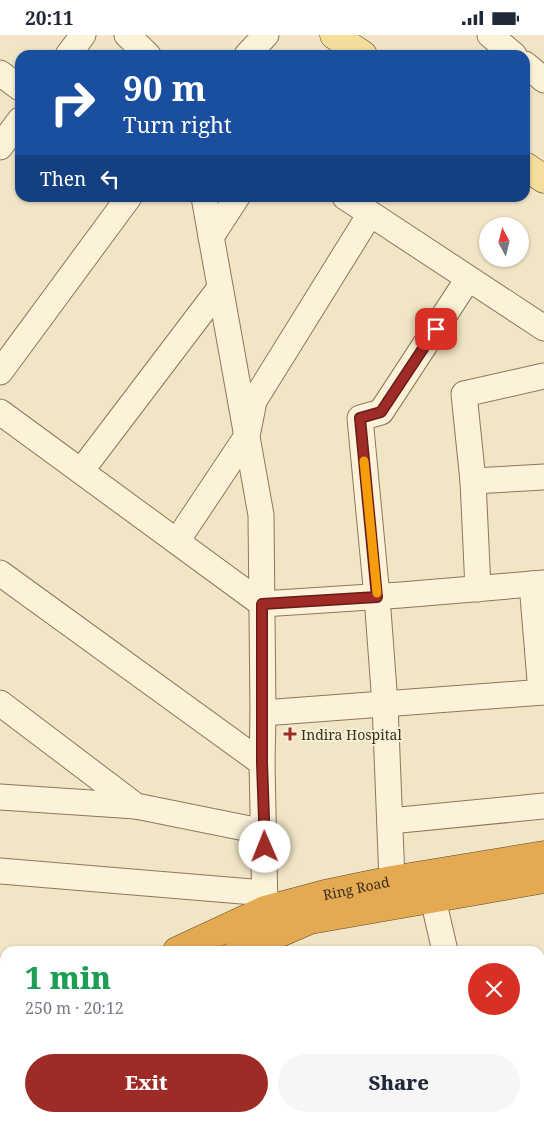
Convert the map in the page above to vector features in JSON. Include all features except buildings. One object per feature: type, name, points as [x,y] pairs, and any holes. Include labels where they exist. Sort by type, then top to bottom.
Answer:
[{"type":"highway","name":"Ring Road","points":[[186,946],[258,907],[392,880],[544,855]]},
{"type":"highway","name":"Ring Road","points":[[250,946],[310,921],[544,879]]},
{"type":"main road","points":[[530,169],[544,179]]},
{"type":"main road","points":[[244,946],[258,907]]},
{"type":"street","points":[[72,50],[82,35]]},
{"type":"street","points":[[128,35],[143,50]]},
{"type":"street","points":[[252,50],[266,35]]},
{"type":"street","points":[[490,35],[508,50]]},
{"type":"street","points":[[530,68],[544,80]]},
{"type":"street","points":[[0,73],[15,84]]},
{"type":"street","points":[[0,147],[15,127]]},
{"type":"street","points":[[0,372],[125,202]]},
{"type":"street","points":[[0,871],[258,907],[265,832],[262,763],[261,515],[205,202]]},
{"type":"street","points":[[211,237],[235,202]]},
{"type":"street","points":[[352,202],[544,328]]},
{"type":"street","points":[[177,541],[246,436],[254,401],[370,214]]},
{"type":"street","points":[[392,880],[385,704],[360,418],[381,412],[468,279]]},
{"type":"street","points":[[81,471],[220,288]]},
{"type":"street","points":[[478,589],[473,481],[464,394],[544,377]]},
{"type":"street","points":[[0,412],[262,604],[377,597],[538,583],[542,692],[263,713]]},
{"type":"street","points":[[473,481],[544,477]]},
{"type":"street","points":[[0,573],[262,763]]},
{"type":"street","points":[[0,703],[136,806]]},
{"type":"street","points":[[0,797],[136,806],[265,832]]},
{"type":"street","points":[[390,821],[544,805]]},
{"type":"street","points":[[433,899],[443,946]]},
{"type":"slow traffic","points":[[364,461],[377,593]]},
{"type":"place","name":"Indira Hospital","points":[[290,734]]},
{"type":"route","points":[[265,847],[262,763],[262,604],[377,597],[360,418],[381,412],[436,329]]}]
